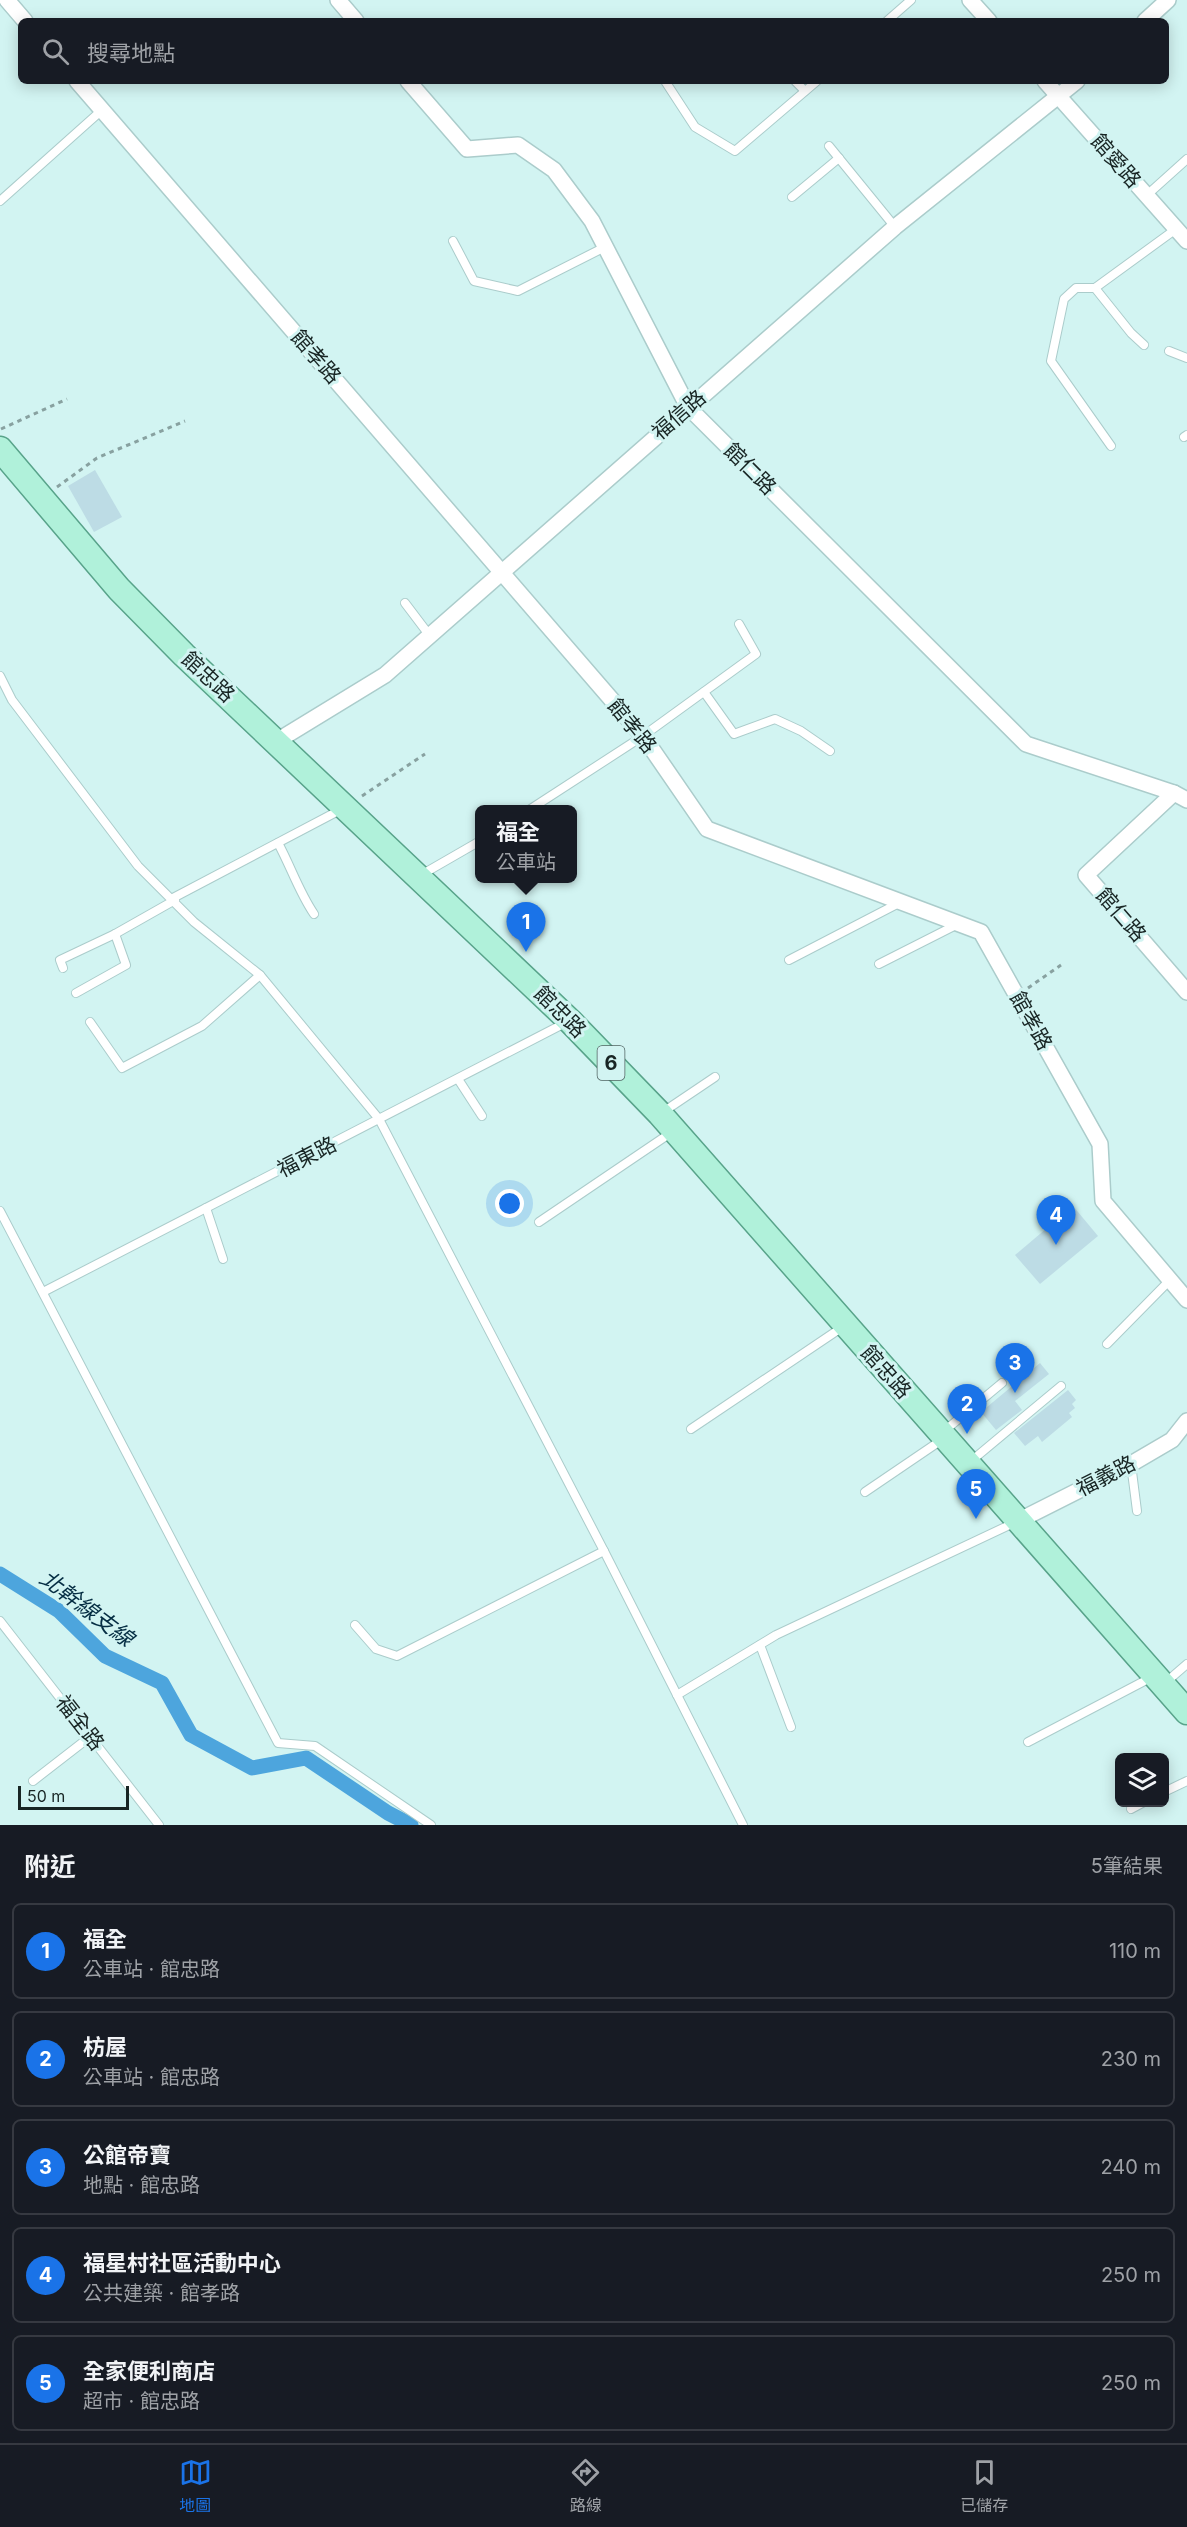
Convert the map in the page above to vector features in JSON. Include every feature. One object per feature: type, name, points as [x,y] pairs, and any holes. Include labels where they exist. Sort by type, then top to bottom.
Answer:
[{"type":"main road","name":"館忠路","points":[[0,449],[119,589],[184,655],[570,1021],[667,1123],[1187,1712]]},
{"type":"street","points":[[7,0],[22,18]]},
{"type":"street","points":[[338,0],[353,18]]},
{"type":"street","points":[[970,0],[986,18]]},
{"type":"street","points":[[1148,18],[1168,0]]},
{"type":"street","name":"館孝路","points":[[80,84],[643,736],[707,829],[981,932],[1100,1144],[1103,1202],[1187,1300]]},
{"type":"street","name":"館仁路","points":[[411,84],[467,149],[518,145],[554,170],[592,221],[688,407],[1026,744],[1180,796]]},
{"type":"street","name":"館愛路","points":[[1048,84],[1187,241]]},
{"type":"street","name":"福信路","points":[[277,741],[385,675],[896,227],[1074,84]]},
{"type":"street","name":"館仁路","points":[[1180,796],[1086,875],[1187,992]]},
{"type":"street","name":"福義路","points":[[1018,1521],[1131,1464],[1172,1440],[1187,1421]]},
{"type":"lane","points":[[890,18],[911,0]]},
{"type":"lane","points":[[667,84],[695,127],[735,151],[813,84]]},
{"type":"lane","points":[[798,84],[805,91]]},
{"type":"lane","points":[[0,201],[102,110]]},
{"type":"lane","points":[[829,146],[896,227]]},
{"type":"lane","points":[[792,197],[839,158]]},
{"type":"lane","points":[[1147,195],[1187,159]]},
{"type":"lane","points":[[1111,446],[1051,361],[1064,299],[1076,288],[1095,288],[1176,229]]},
{"type":"lane","points":[[453,241],[474,281],[518,291],[605,247]]},
{"type":"lane","points":[[1095,288],[1131,333],[1144,345]]},
{"type":"lane","points":[[1170,351],[1187,358]]},
{"type":"lane","points":[[405,603],[430,636]]},
{"type":"lane","points":[[537,805],[643,736],[756,654],[739,624]]},
{"type":"lane","points":[[0,676],[12,700],[138,867],[195,921],[260,975],[379,1119],[604,1551],[743,1825]]},
{"type":"lane","points":[[704,692],[734,734],[775,718],[801,731],[830,751]]},
{"type":"lane","points":[[63,968],[60,960],[115,934],[174,899],[346,807]]},
{"type":"lane","points":[[278,843],[294,872],[301,895],[314,914]]},
{"type":"lane","points":[[419,876],[475,843]]},
{"type":"lane","points":[[789,960],[901,902]]},
{"type":"lane","points":[[879,964],[958,923]]},
{"type":"lane","points":[[76,993],[126,964],[115,934]]},
{"type":"lane","points":[[90,1022],[122,1068],[202,1026],[260,975]]},
{"type":"lane","name":"福東路","points":[[43,1292],[570,1021]]},
{"type":"lane","points":[[539,1222],[667,1123],[715,1077]]},
{"type":"lane","points":[[458,1079],[482,1116]]},
{"type":"lane","points":[[207,1208],[223,1259]]},
{"type":"lane","points":[[0,1211],[278,1743],[315,1746],[431,1825]]},
{"type":"lane","points":[[1107,1344],[1170,1280]]},
{"type":"lane","points":[[691,1429],[845,1326]]},
{"type":"lane","points":[[865,1492],[943,1436],[1002,1383]]},
{"type":"lane","points":[[968,1464],[1062,1386]]},
{"type":"lane","points":[[1131,1464],[1137,1511]]},
{"type":"lane","points":[[676,1695],[760,1645],[1018,1521]]},
{"type":"lane","points":[[355,1625],[376,1649],[397,1656],[604,1551]]},
{"type":"lane","name":"福全路","points":[[0,1621],[159,1825]]},
{"type":"lane","points":[[760,1645],[791,1727]]},
{"type":"lane","points":[[1028,1742],[1159,1680],[1187,1664]]},
{"type":"lane","points":[[33,1781],[91,1736]]},
{"type":"lane","points":[[1169,1790],[1187,1781]]},
{"type":"lane","points":[[1131,1809],[1135,1807]]},
{"type":"path","points":[[0,430],[67,399]]},
{"type":"path","points":[[42,498],[97,458],[185,421]]},
{"type":"path","points":[[346,807],[425,754]]},
{"type":"path","points":[[1017,996],[1061,965]]},
{"type":"building","points":[[95,470],[122,517],[94,532],[68,486]]},
{"type":"building","points":[[1073,1206],[1098,1236],[1040,1284],[1015,1255]]},
{"type":"building","points":[[1040,1363],[1049,1374],[1015,1401],[1022,1410],[996,1430],[981,1412]]},
{"type":"building","points":[[1068,1390],[1076,1400],[1072,1404],[1075,1408],[1069,1413],[1072,1417],[1042,1442],[1038,1436],[1025,1446],[1014,1433]]},
{"type":"waterway","name":"北幹線支線","points":[[0,1574],[59,1611],[105,1656],[162,1683],[191,1735],[252,1768],[306,1758],[388,1813],[411,1825]]},
{"type":"place","name":"福全","points":[[526,952]]},
{"type":"place","name":"福星村社區活動中心","points":[[1056,1245]]},
{"type":"place","name":"公館帝寶","points":[[1015,1393]]},
{"type":"place","name":"枋屋","points":[[967,1434]]},
{"type":"place","name":"全家便利商店","points":[[976,1519]]}]
